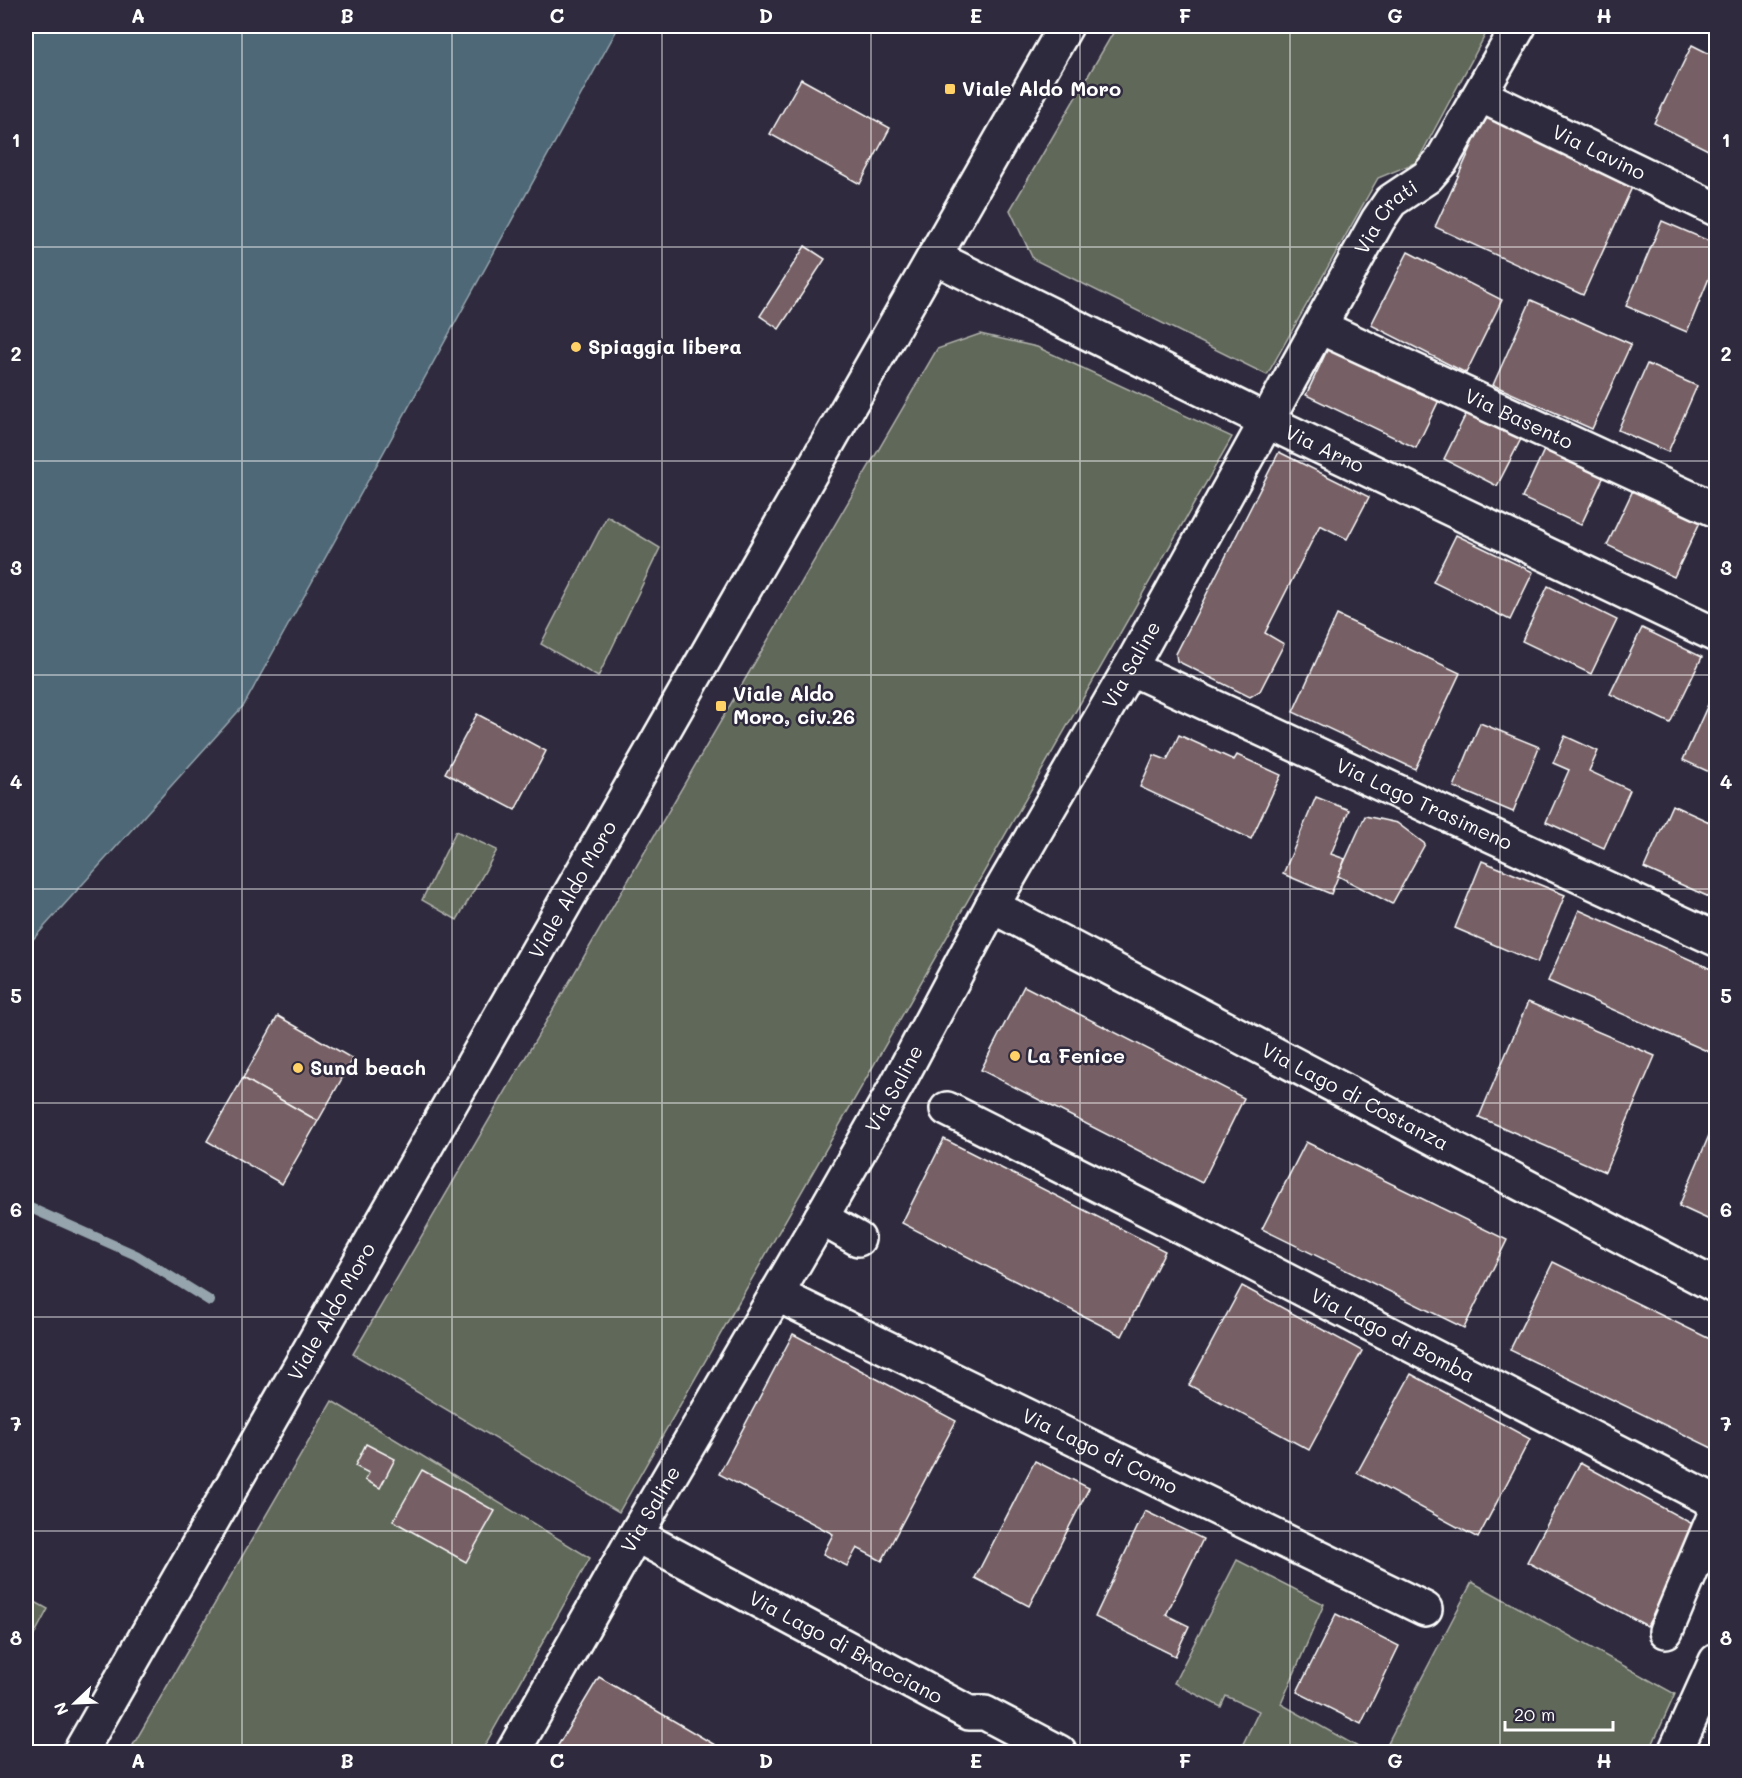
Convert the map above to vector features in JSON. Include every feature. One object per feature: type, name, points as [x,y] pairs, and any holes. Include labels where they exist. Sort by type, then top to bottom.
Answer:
[{"type":"street","name":"Viale Aldo Moro","points":[[80,1752],[1066,26]]},
{"type":"street","name":"Via Crati","points":[[1266,420],[1378,220],[1391,201],[1420,183],[1435,169],[1519,26]]},
{"type":"street","name":"Via Lavino","points":[[1480,95],[1716,209]]},
{"type":"street","name":"Via Arno","points":[[934,256],[1266,420],[1716,635]]},
{"type":"street","name":"Via Basento","points":[[1320,327],[1716,510]]},
{"type":"street","name":"Via Saline","points":[[513,1752],[898,1083],[992,906],[1131,668],[1266,420]]},
{"type":"street","name":"Via Lago Trasimeno","points":[[1131,668],[1716,939]]},
{"type":"street","name":"Via Lago di Costanza","points":[[992,906],[1716,1286]]},
{"type":"street","name":"Via Lago di Bomba","points":[[947,1109],[1194,1233],[1708,1498],[1716,1512],[1665,1631]]},
{"type":"street","points":[[821,1218],[858,1239]]},
{"type":"street","name":"Via Lago di Como","points":[[776,1294],[1425,1609]]},
{"type":"street","name":"Via Lago di Bracciano","points":[[636,1535],[969,1713],[985,1713],[1059,1752]]},
{"type":"street","points":[[1675,1752],[1716,1661]]},
{"type":"green space","points":[[1117,26],[1490,26],[1417,162],[1378,178],[1267,375],[1033,259],[1010,210]]},
{"type":"green space","points":[[980,334],[1037,347],[1232,437],[619,1512],[353,1354],[937,349]]},
{"type":"green space","points":[[607,516],[660,548],[598,677],[541,644]]},
{"type":"green space","points":[[456,831],[497,850],[457,920],[422,900]]},
{"type":"green space","points":[[332,1401],[590,1558],[481,1752],[129,1752]]},
{"type":"green space","points":[[1237,1560],[1324,1604],[1281,1704],[1367,1752],[1239,1752],[1259,1711],[1226,1696],[1221,1707],[1174,1683]]},
{"type":"green space","points":[[1472,1582],[1675,1694],[1649,1752],[1383,1752]]},
{"type":"green space","points":[[26,1597],[48,1609],[26,1650]]},
{"type":"water","points":[[26,26],[619,26],[244,705],[26,947]]},
{"type":"building","points":[[1692,45],[1716,57],[1716,154],[1654,123]]},
{"type":"building","points":[[801,79],[890,128],[860,184],[770,134]]},
{"type":"building","points":[[1485,117],[1633,185],[1583,295],[1435,227]]},
{"type":"building","points":[[1662,221],[1716,244],[1716,261],[1687,332],[1626,306]]},
{"type":"building","points":[[805,246],[825,259],[779,329],[760,316]]},
{"type":"building","points":[[1408,252],[1502,300],[1466,373],[1371,325]]},
{"type":"building","points":[[1531,300],[1631,344],[1592,429],[1493,385]]},
{"type":"building","points":[[1330,344],[1440,398],[1416,448],[1306,395]]},
{"type":"building","points":[[1647,364],[1697,386],[1668,452],[1618,430]]},
{"type":"building","points":[[1468,410],[1522,437],[1497,486],[1444,459]]},
{"type":"building","points":[[1545,448],[1604,476],[1581,525],[1522,498]]},
{"type":"building","points":[[1279,452],[1369,497],[1347,539],[1320,525],[1265,633],[1284,644],[1260,691],[1250,697],[1177,661],[1176,654]]},
{"type":"building","points":[[1634,488],[1701,520],[1674,577],[1607,545]]},
{"type":"building","points":[[1456,535],[1533,572],[1510,620],[1433,582]]},
{"type":"building","points":[[1548,586],[1617,620],[1591,674],[1522,641]]},
{"type":"building","points":[[1337,615],[1460,673],[1415,769],[1293,712]]},
{"type":"building","points":[[1642,628],[1702,657],[1670,723],[1610,694]]},
{"type":"building","points":[[1716,687],[1716,775],[1683,760]]},
{"type":"building","points":[[477,714],[546,751],[515,810],[445,773]]},
{"type":"building","points":[[1480,723],[1539,747],[1513,812],[1454,787]]},
{"type":"building","points":[[1179,735],[1234,760],[1237,755],[1281,775],[1251,839],[1140,787],[1154,755],[1167,760]]},
{"type":"building","points":[[1565,736],[1598,751],[1589,771],[1630,790],[1604,848],[1546,822],[1569,770],[1553,763]]},
{"type":"building","points":[[1316,797],[1349,810],[1331,854],[1345,859],[1331,894],[1283,874]]},
{"type":"building","points":[[1672,805],[1716,825],[1716,900],[1644,868]]},
{"type":"building","points":[[1365,816],[1397,823],[1425,844],[1392,904],[1338,876]]},
{"type":"building","points":[[1482,861],[1565,895],[1537,963],[1455,928]]},
{"type":"building","points":[[1579,910],[1716,971],[1716,1055],[1548,981]]},
{"type":"building","points":[[1024,986],[1244,1098],[1202,1183],[981,1070]]},
{"type":"building","points":[[1528,1002],[1655,1056],[1605,1172],[1479,1117]]},
{"type":"building","name":"Sund beach","points":[[278,1016],[353,1059],[318,1121],[243,1078]]},
{"type":"building","points":[[243,1078],[318,1121],[282,1184],[207,1141]]},
{"type":"building","points":[[1716,1119],[1716,1223],[1679,1206]]},
{"type":"building","points":[[944,1139],[1165,1251],[1122,1336],[902,1223]]},
{"type":"building","points":[[1306,1142],[1507,1240],[1464,1328],[1262,1229]]},
{"type":"building","points":[[1553,1262],[1716,1342],[1716,1438],[1712,1448],[1510,1350]]},
{"type":"building","points":[[1242,1286],[1362,1351],[1309,1450],[1189,1385]]},
{"type":"building","points":[[793,1334],[956,1421],[882,1561],[857,1548],[847,1566],[823,1554],[833,1534],[719,1474]]},
{"type":"building","points":[[1411,1374],[1530,1439],[1478,1538],[1357,1473]]},
{"type":"building","points":[[366,1444],[395,1459],[380,1488],[365,1480],[369,1473],[355,1466]]},
{"type":"building","points":[[1035,1461],[1089,1488],[1029,1606],[975,1578]]},
{"type":"building","points":[[1580,1463],[1700,1528],[1647,1626],[1527,1562]]},
{"type":"building","points":[[422,1470],[495,1511],[466,1562],[393,1521]]},
{"type":"building","points":[[1145,1511],[1203,1539],[1166,1615],[1189,1626],[1175,1656],[1095,1617]]},
{"type":"building","points":[[1336,1614],[1399,1646],[1361,1724],[1297,1692]]},
{"type":"building","points":[[599,1677],[727,1752],[554,1752]]},
{"type":"waterway","points":[[26,1206],[136,1255],[210,1301]]},
{"type":"place","name":"Viale Aldo Moro","points":[[950,89]]},
{"type":"place","name":"Spiaggia libera","points":[[576,347]]},
{"type":"place","name":"Viale Aldo Moro, civ.26","points":[[721,706]]},
{"type":"place","name":"La Fenice","points":[[1015,1056]]},
{"type":"place","name":"Sund beach","points":[[298,1068]]}]
